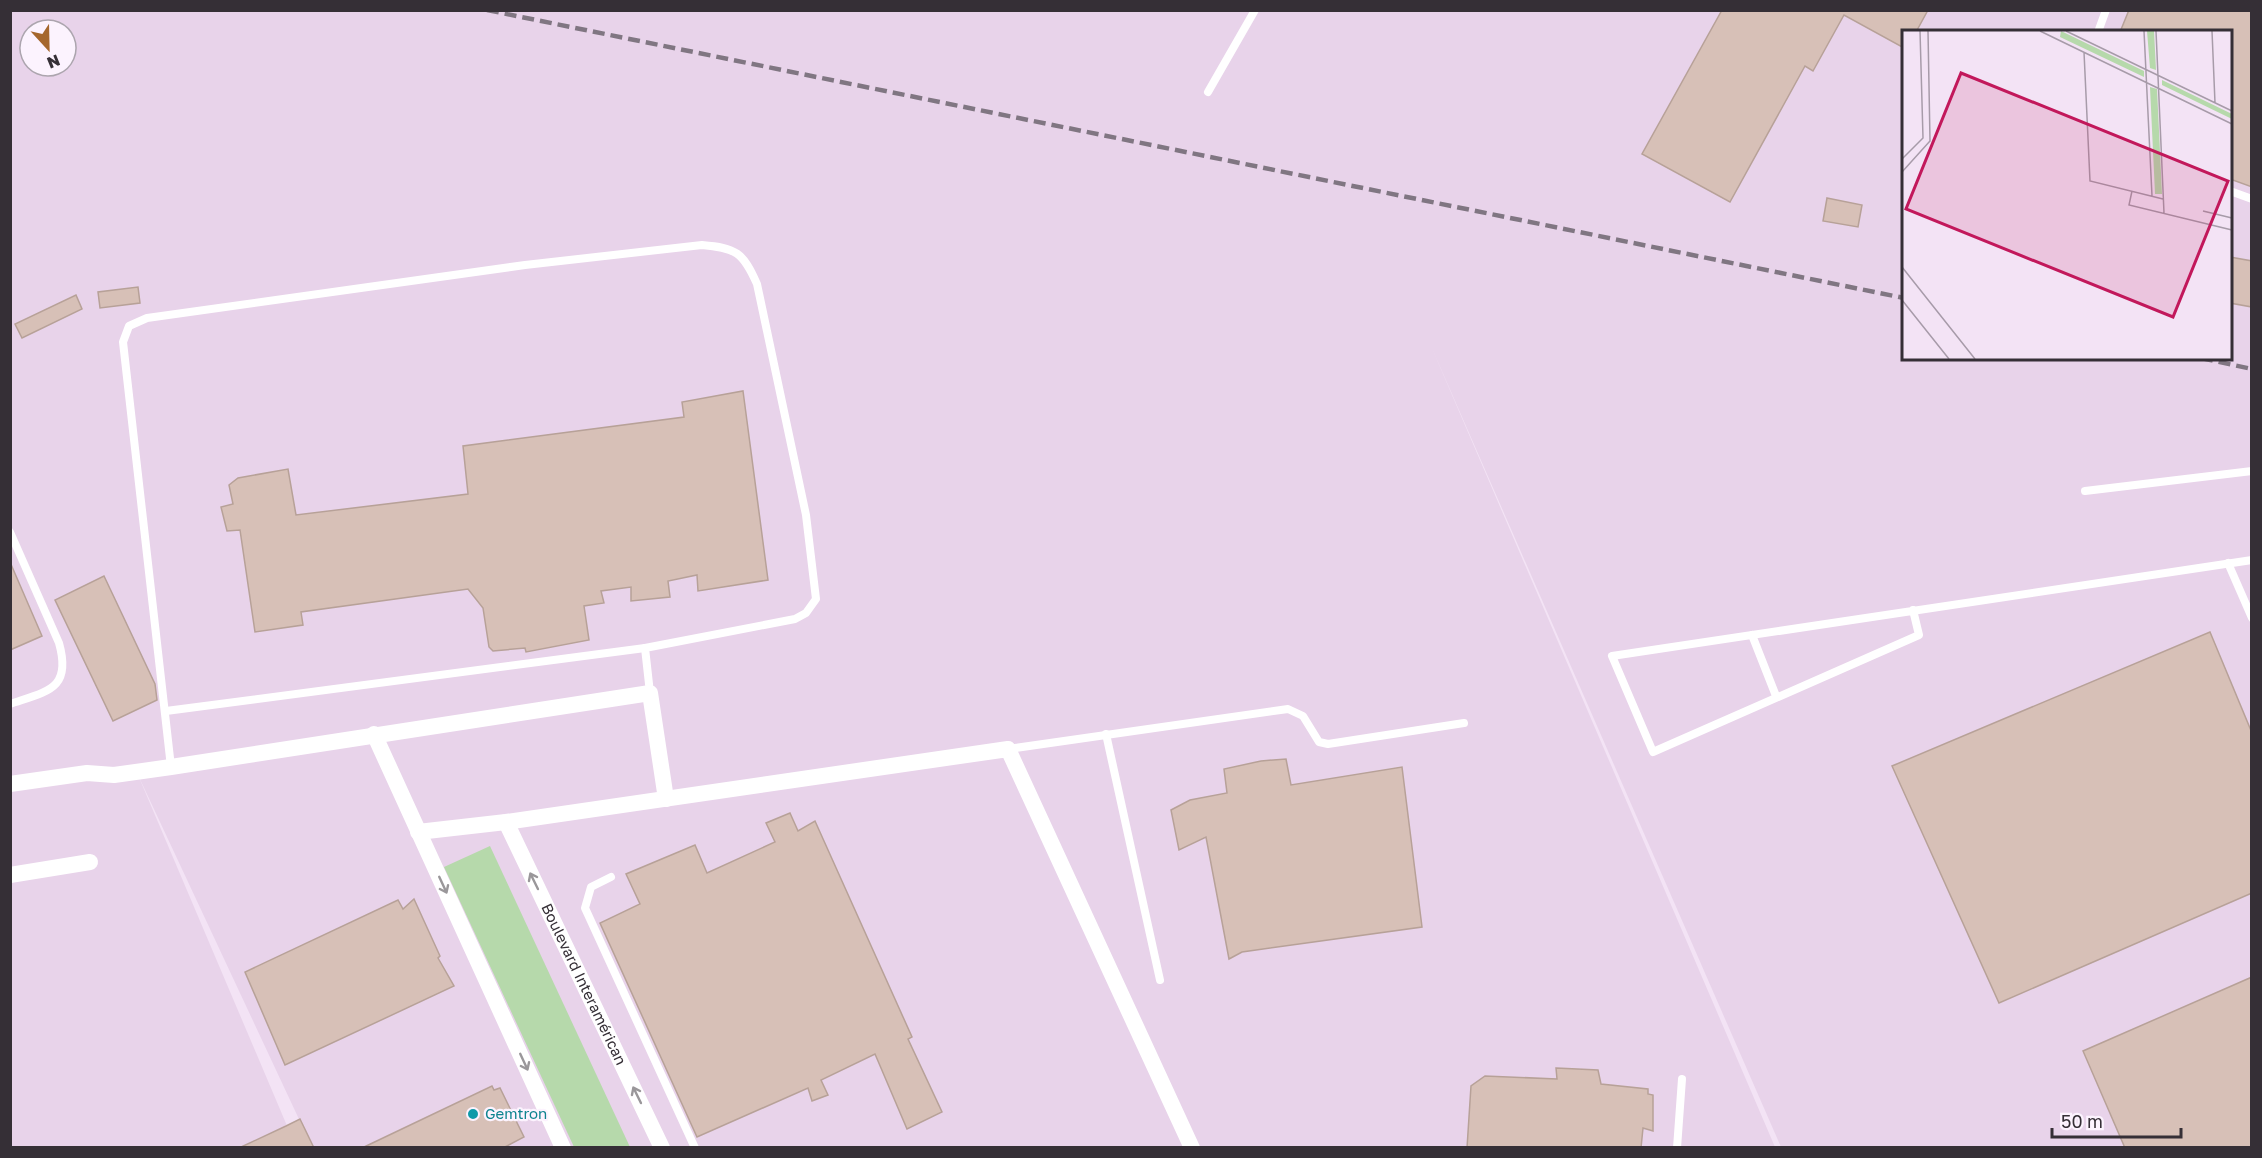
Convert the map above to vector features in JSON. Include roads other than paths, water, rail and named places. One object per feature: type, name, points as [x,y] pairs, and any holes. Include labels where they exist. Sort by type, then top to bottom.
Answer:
[{"type":"street","points":[[10,784],[87,773],[114,775],[171,767],[650,693],[666,799]]},
{"type":"street","points":[[374,734],[563,1147]]},
{"type":"street","points":[[418,832],[506,822],[1008,748],[1192,1148]]},
{"type":"street","name":"Boulevard Interamérican","points":[[506,822],[662,1148]]},
{"type":"street","points":[[10,875],[90,862]]},
{"type":"lane","points":[[1208,92],[1255,10]]},
{"type":"lane","points":[[2099,30],[2106,10]]},
{"type":"lane","points":[[2232,192],[2252,199]]},
{"type":"lane","points":[[166,711],[645,648],[795,619],[806,612],[816,599],[806,514],[757,284],[749,265],[740,253],[724,247],[702,245],[525,265],[147,318],[129,326],[123,342],[171,767]]},
{"type":"lane","points":[[2085,491],[2252,471]]},
{"type":"lane","points":[[10,532],[59,643],[64,661],[64,673],[58,684],[44,693],[10,704]]},
{"type":"lane","points":[[1913,610],[1919,635],[1653,752],[1612,656],[1913,610],[2252,560]]},
{"type":"lane","points":[[2228,563],[2252,618]]},
{"type":"lane","points":[[1752,635],[1776,696]]},
{"type":"lane","points":[[645,648],[650,693]]},
{"type":"lane","points":[[1008,748],[1288,709],[1303,716],[1318,742],[1328,744],[1464,723]]},
{"type":"lane","points":[[1106,735],[1160,981]]},
{"type":"lane","points":[[611,877],[591,888],[585,908],[695,1148]]},
{"type":"lane","points":[[1677,1148],[1682,1079]]},
{"type":"railway","points":[[487,10],[1902,298]]},
{"type":"railway","points":[[2210,360],[2252,369]]},
{"type":"place","name":"Gemtron","points":[[473,1114]]}]
